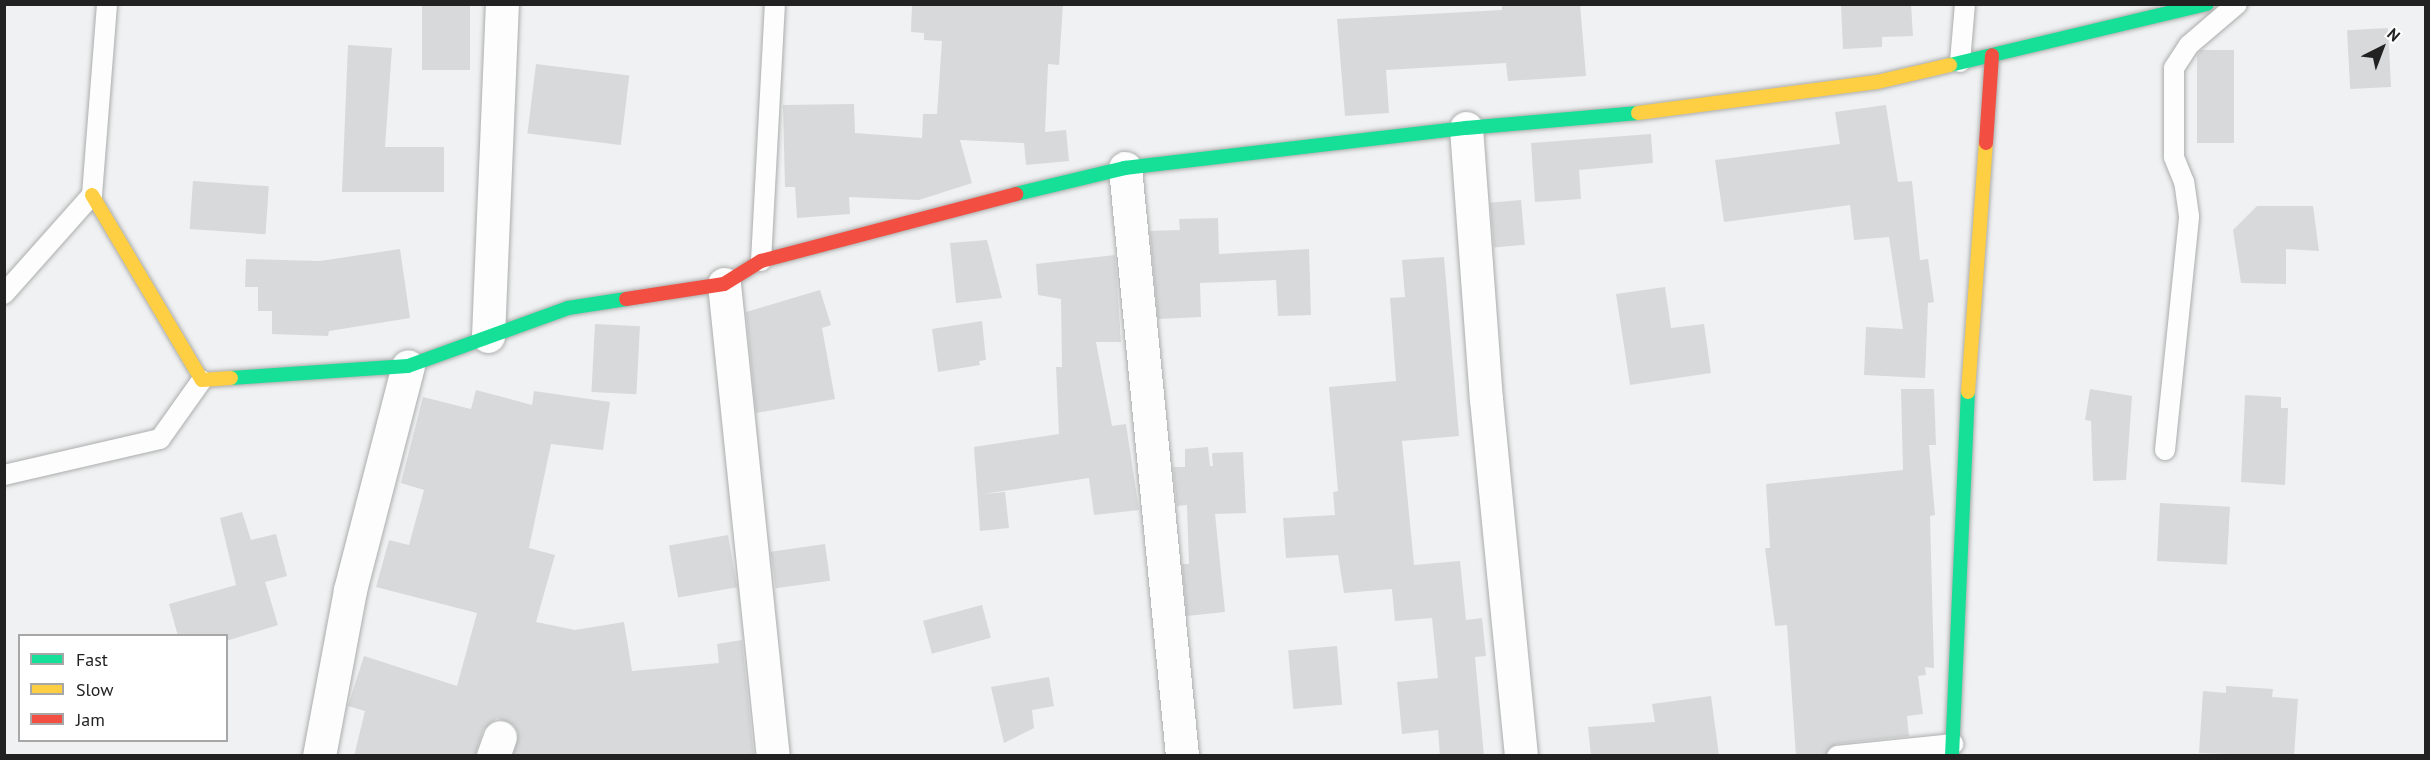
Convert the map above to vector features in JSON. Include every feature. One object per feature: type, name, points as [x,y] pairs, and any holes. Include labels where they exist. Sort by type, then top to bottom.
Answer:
[{"type":"street","points":[[488,336],[502,4]]},
{"type":"street","points":[[92,195],[202,380],[408,366],[568,308],[724,284],[761,261],[1125,168],[1466,128],[1626,115],[1877,82],[2207,4]]},
{"type":"street","points":[[1953,750],[1962,496],[1992,55]]},
{"type":"street","points":[[1466,128],[1486,399],[1521,756]]},
{"type":"street","points":[[1125,168],[1182,756]]},
{"type":"street","points":[[724,284],[773,756]]},
{"type":"street","points":[[319,756],[350,590],[408,366]]},
{"type":"lane","points":[[4,294],[92,195],[107,4]]},
{"type":"lane","points":[[761,261],[774,4]]},
{"type":"lane","points":[[1960,62],[1965,4]]},
{"type":"lane","points":[[2165,450],[2188,216],[2184,182],[2174,157],[2174,68],[2189,45],[2237,4]]},
{"type":"lane","points":[[4,475],[160,439],[202,380]]},
{"type":"lane","points":[[1837,756],[1953,750]]},
{"type":"building","points":[[422,4],[470,4],[470,70],[422,70]]},
{"type":"building","points":[[912,4],[1063,4],[1059,65],[1048,64],[1045,132],[1066,130],[1069,161],[1026,165],[1024,143],[960,140],[972,183],[919,200],[849,197],[850,214],[797,218],[795,187],[785,187],[783,105],[854,104],[855,133],[922,138],[923,114],[937,114],[942,41],[924,40],[924,33],[911,32]]},
{"type":"building","points":[[1502,4],[1580,4],[1586,76],[1508,81],[1506,63],[1386,70],[1389,113],[1345,116],[1337,19],[1502,10]]},
{"type":"building","points":[[1841,4],[1911,4],[1913,36],[1882,37],[1882,47],[1843,49]]},
{"type":"building","points":[[2388,28],[2391,87],[2350,89],[2347,30]]},
{"type":"building","points":[[348,45],[392,48],[385,147],[444,147],[444,192],[342,192]]},
{"type":"building","points":[[2201,50],[2234,50],[2234,143],[2197,143],[2197,55]]},
{"type":"building","points":[[536,64],[629,75],[621,145],[527,133]]},
{"type":"building","points":[[1886,105],[1898,182],[1912,181],[1920,260],[1928,259],[1934,302],[1928,303],[1925,378],[1864,375],[1866,327],[1903,329],[1889,237],[1854,240],[1850,205],[1724,222],[1715,160],[1840,144],[1835,112]]},
{"type":"building","points":[[1651,134],[1653,163],[1579,170],[1581,199],[1535,202],[1531,143]]},
{"type":"building","points":[[193,181],[269,186],[265,234],[190,229]]},
{"type":"building","points":[[1521,200],[1525,245],[1494,248],[1490,203]]},
{"type":"building","points":[[2257,206],[2313,206],[2319,251],[2286,249],[2286,284],[2241,283],[2233,230]]},
{"type":"building","points":[[1218,218],[1219,254],[1309,249],[1311,315],[1278,316],[1276,280],[1200,283],[1201,317],[1158,319],[1150,231],[1180,230],[1179,219]]},
{"type":"building","points":[[987,240],[1002,298],[956,303],[950,243]]},
{"type":"building","points":[[400,249],[410,318],[329,331],[328,336],[272,334],[272,311],[258,311],[258,287],[245,287],[246,259],[320,261]]},
{"type":"building","points":[[1115,255],[1121,342],[1096,342],[1112,426],[1126,424],[1139,510],[1094,515],[1089,478],[983,494],[1005,492],[1009,528],[980,531],[974,447],[1059,434],[1056,367],[1062,367],[1061,299],[1038,295],[1036,264]]},
{"type":"building","points":[[1444,257],[1459,436],[1402,441],[1414,565],[1460,561],[1466,620],[1482,618],[1486,656],[1475,657],[1484,756],[1440,756],[1438,730],[1402,734],[1397,682],[1438,678],[1432,618],[1395,621],[1392,589],[1344,593],[1338,555],[1286,558],[1283,518],[1335,515],[1333,492],[1338,491],[1329,387],[1396,381],[1390,298],[1405,297],[1402,260]]},
{"type":"building","points":[[1665,287],[1671,328],[1704,324],[1711,373],[1630,385],[1616,294]]},
{"type":"building","points":[[820,290],[831,325],[822,328],[835,399],[756,413],[746,312]]},
{"type":"building","points":[[982,321],[986,360],[979,361],[980,365],[938,372],[932,329]]},
{"type":"building","points":[[595,324],[640,326],[636,394],[591,392]]},
{"type":"building","points":[[1901,389],[1934,389],[1936,445],[1929,445],[1935,515],[1930,516],[1934,668],[1925,667],[1926,675],[1918,676],[1923,714],[1907,716],[1909,736],[1836,744],[1825,756],[1796,756],[1787,625],[1775,626],[1765,548],[1770,548],[1766,484],[1903,470]]},
{"type":"building","points":[[2090,389],[2132,396],[2126,480],[2093,481],[2091,421],[2085,420]]},
{"type":"building","points":[[476,390],[532,405],[534,391],[610,402],[603,450],[551,444],[529,548],[555,555],[536,622],[575,630],[624,622],[632,671],[719,663],[717,644],[742,640],[754,756],[513,756],[518,733],[514,725],[497,718],[483,730],[475,756],[354,756],[365,711],[348,706],[364,656],[457,686],[477,613],[376,587],[389,540],[409,545],[424,490],[401,483],[423,397],[471,409]]},
{"type":"building","points":[[2245,395],[2281,397],[2281,408],[2288,408],[2285,485],[2241,482]]},
{"type":"building","points":[[1208,447],[1210,466],[1213,466],[1212,453],[1243,452],[1246,513],[1215,514],[1225,612],[1187,616],[1182,564],[1189,564],[1187,505],[1177,506],[1173,467],[1185,467],[1185,449]]},
{"type":"building","points":[[2160,503],[2230,507],[2227,565],[2157,561]]},
{"type":"building","points":[[242,512],[251,540],[276,534],[287,576],[265,582],[278,625],[228,640],[228,634],[177,634],[169,604],[236,585],[220,518]]},
{"type":"building","points":[[728,535],[737,587],[678,598],[669,545]]},
{"type":"building","points":[[825,544],[830,581],[776,588],[771,552]]},
{"type":"building","points":[[982,605],[991,638],[932,654],[923,621]]},
{"type":"building","points":[[1337,646],[1342,705],[1293,709],[1288,650]]},
{"type":"building","points":[[1049,677],[1054,706],[1032,710],[1034,728],[1004,743],[991,687]]},
{"type":"building","points":[[2226,686],[2273,689],[2272,697],[2298,699],[2294,756],[2199,753],[2203,691],[2226,693]]},
{"type":"building","points":[[1711,696],[1719,756],[1591,756],[1588,727],[1655,722],[1652,704]]},
{"type":"traffic: fast","points":[[1950,65],[2207,4]]},
{"type":"traffic: fast","points":[[1016,194],[1125,168],[1466,128],[1638,113]]},
{"type":"traffic: fast","points":[[231,378],[408,366],[568,308],[626,299]]},
{"type":"traffic: fast","points":[[1952,756],[1968,392]]},
{"type":"traffic: slow","points":[[1638,113],[1877,82],[1950,65]]},
{"type":"traffic: slow","points":[[1968,392],[1986,143]]},
{"type":"traffic: slow","points":[[92,195],[202,380],[231,378]]},
{"type":"traffic: jam","points":[[1986,143],[1992,55]]},
{"type":"traffic: jam","points":[[626,299],[724,284],[761,261],[1016,194]]}]
